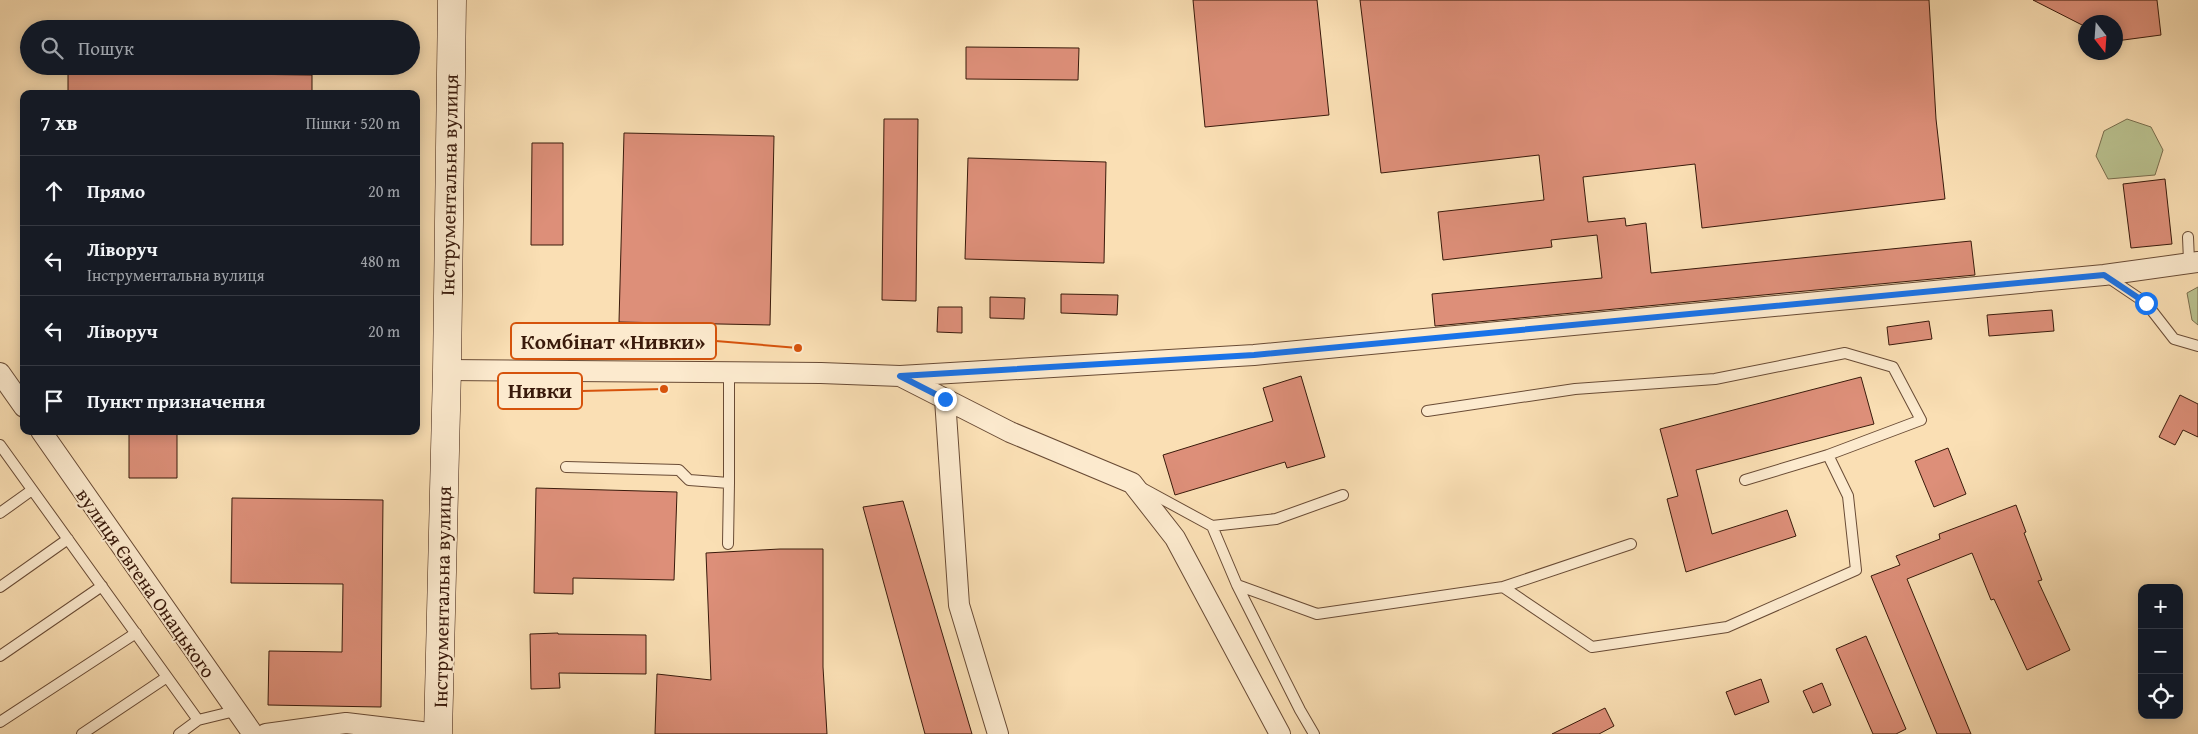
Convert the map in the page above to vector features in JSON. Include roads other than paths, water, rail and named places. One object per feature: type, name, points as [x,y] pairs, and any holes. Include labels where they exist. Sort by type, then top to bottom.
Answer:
[{"type":"street","name":"Інструментальна вулиця","points":[[438,734],[447,370],[452,0]]},
{"type":"street","points":[[447,370],[821,373],[900,376],[1254,355],[2104,275],[2194,262]]},
{"type":"street","points":[[0,373],[20,401]]},
{"type":"street","points":[[900,376],[1010,432],[1132,483],[1175,538],[1280,734]]},
{"type":"street","points":[[945,399],[959,605],[998,734]]},
{"type":"street","name":"вулиця Євгена Онацького","points":[[44,435],[235,711],[253,734]]},
{"type":"street","points":[[266,734],[346,724],[438,734]]},
{"type":"lane","points":[[2188,237],[2194,262]]},
{"type":"lane","points":[[2104,275],[2146,303],[2174,339],[2198,346]]},
{"type":"lane","points":[[1427,411],[1575,389],[1715,379],[1845,353],[1893,367],[1921,420],[1828,455],[1745,480]]},
{"type":"lane","points":[[728,544],[729,372]]},
{"type":"lane","points":[[0,445],[198,720]]},
{"type":"lane","points":[[1503,587],[1592,647],[1727,627],[1856,570],[1848,496],[1828,455]]},
{"type":"lane","points":[[566,466],[679,470],[689,480],[729,483]]},
{"type":"lane","points":[[1132,483],[1212,526],[1276,519],[1343,494]]},
{"type":"lane","points":[[0,513],[32,490]]},
{"type":"lane","points":[[1212,526],[1237,586],[1314,734]]},
{"type":"lane","points":[[0,587],[68,539]]},
{"type":"lane","points":[[1237,586],[1316,614],[1503,587],[1631,544]]},
{"type":"lane","points":[[0,656],[102,586]]},
{"type":"lane","points":[[0,722],[136,633]]},
{"type":"lane","points":[[82,734],[167,677]]},
{"type":"lane","points":[[179,734],[198,720],[235,711]]},
{"type":"place","name":"Комбінат «Нивки»","points":[[798,348]]},
{"type":"place","name":"Нивки","points":[[664,389]]}]
